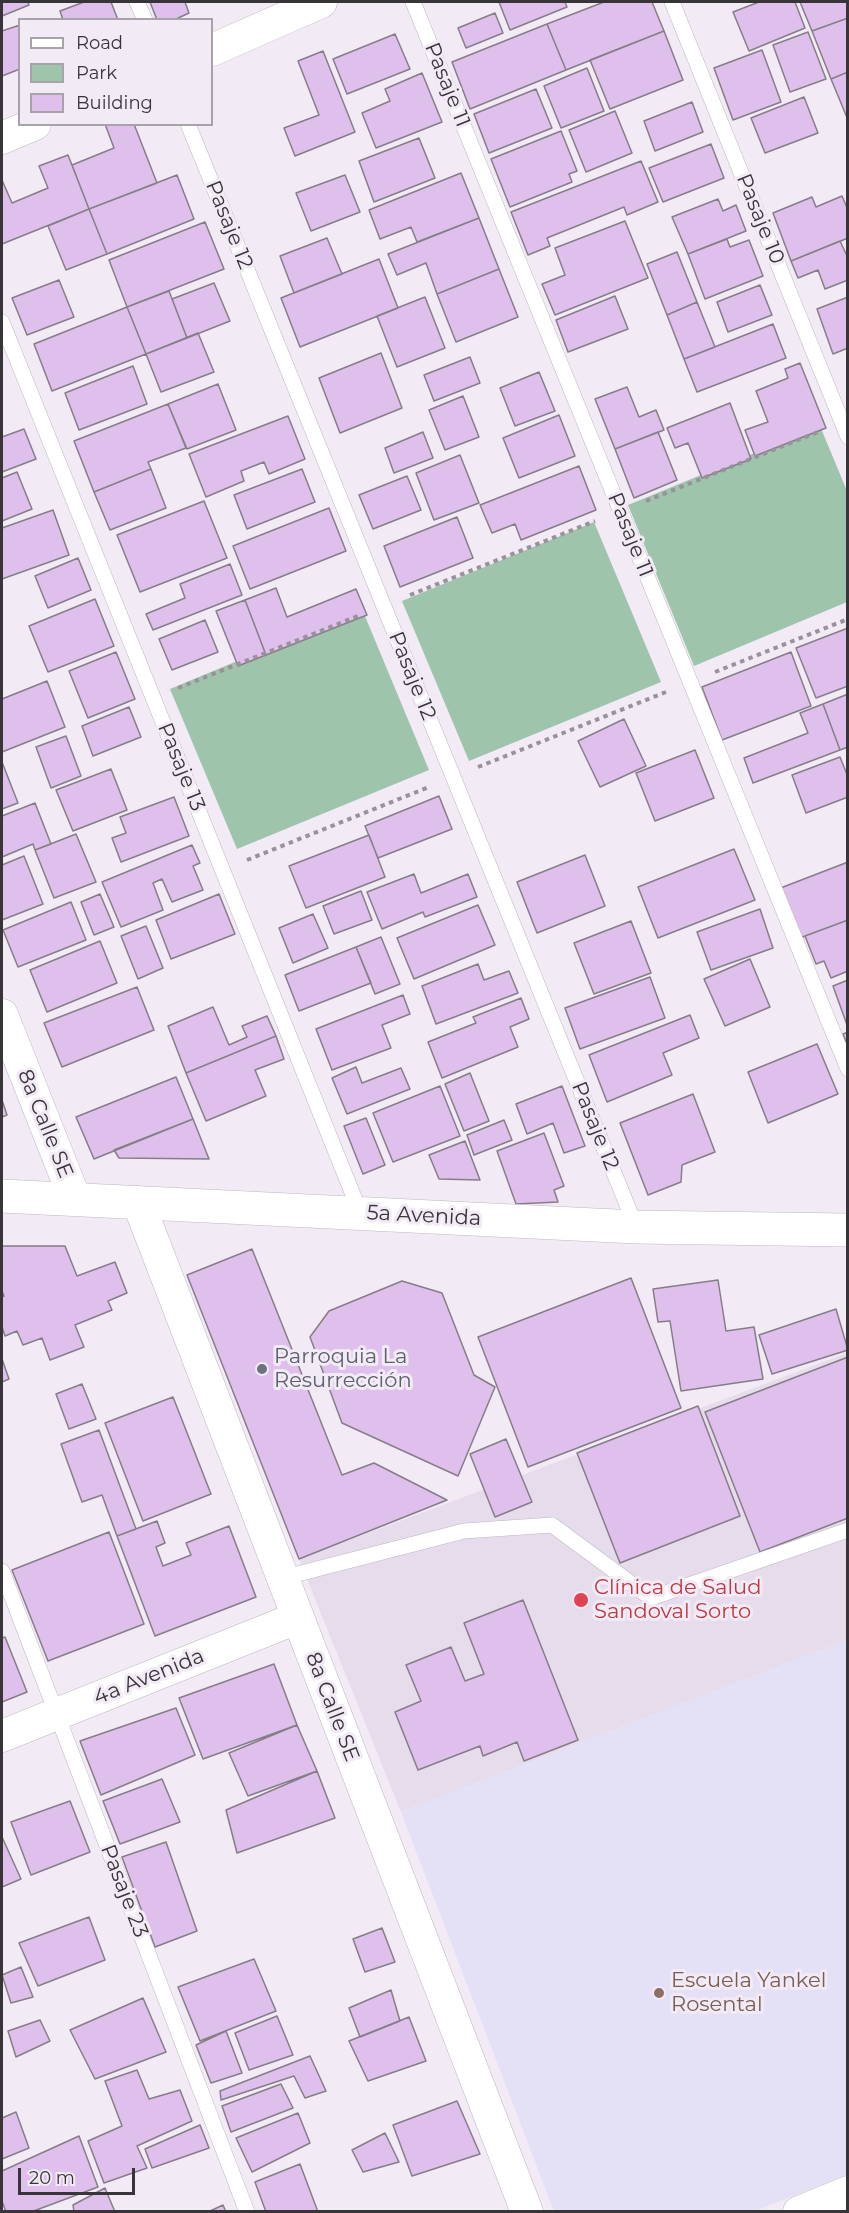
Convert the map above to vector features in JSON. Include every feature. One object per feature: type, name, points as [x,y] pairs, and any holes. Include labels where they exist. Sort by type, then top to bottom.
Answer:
[{"type":"street","points":[[213,50],[321,2]]},
{"type":"street","points":[[2,138],[30,126]]},
{"type":"street","name":"8a Calle SE","points":[[2,1015],[75,1199]]},
{"type":"street","name":"5a Avenida","points":[[2,1196],[636,1227],[848,1230]]},
{"type":"street","name":"8a Calle SE","points":[[138,1202],[527,2211]]},
{"type":"street","name":"4a Avenida","points":[[2,1736],[297,1618]]},
{"type":"street","points":[[808,2210],[848,2192]]},
{"type":"lane","points":[[137,2],[144,18]]},
{"type":"lane","name":"Pasaje 11","points":[[413,2],[848,1069]]},
{"type":"lane","name":"Pasaje 10","points":[[672,2],[845,430]]},
{"type":"lane","name":"Pasaje 12","points":[[189,126],[636,1227]]},
{"type":"lane","name":"Pasaje 13","points":[[2,322],[360,1212]]},
{"type":"lane","points":[[282,1578],[464,1531],[552,1525],[651,1598],[848,1530]]},
{"type":"lane","name":"Pasaje 23","points":[[2,1571],[247,2211]]},
{"type":"path","points":[[153,698],[620,511],[845,430]]},
{"type":"path","points":[[222,870],[848,619]]},
{"type":"shaded area","name":"Clínica de Salud Sandoval Sorto","points":[[847,1353],[847,1640],[401,1812],[299,1559]]},
{"type":"shaded area","name":"Escuela Yankel Rosental","points":[[847,1640],[847,2174],[755,2211],[554,2211],[401,1812]]},
{"type":"green space","points":[[820,426],[847,491],[847,602],[694,666],[628,505]]},
{"type":"green space","points":[[594,522],[661,682],[469,761],[402,601]]},
{"type":"green space","points":[[362,609],[429,770],[237,849],[170,689]]},
{"type":"building","points":[[2,2],[28,2],[29,5],[2,16]]},
{"type":"building","points":[[84,2],[111,2],[117,18],[62,18],[60,11]]},
{"type":"building","points":[[150,2],[185,2],[189,13],[178,18],[156,18]]},
{"type":"building","points":[[499,2],[565,2],[567,7],[510,30]]},
{"type":"building","points":[[604,2],[652,2],[664,31],[566,70],[547,24]]},
{"type":"building","points":[[759,2],[795,2],[805,28],[749,51],[733,12]]},
{"type":"building","points":[[800,2],[848,2],[848,18],[812,31]]},
{"type":"building","points":[[495,13],[503,33],[466,48],[458,28]]},
{"type":"building","points":[[848,18],[848,72],[831,79],[812,31]]},
{"type":"building","points":[[547,24],[566,70],[470,109],[452,62]]},
{"type":"building","points":[[18,26],[18,70],[2,76],[2,31]]},
{"type":"building","points":[[664,31],[683,80],[610,109],[590,60]]},
{"type":"building","points":[[808,32],[826,79],[790,92],[773,45]]},
{"type":"building","points":[[395,34],[410,69],[347,94],[333,59]]},
{"type":"building","points":[[762,50],[781,102],[733,120],[714,68]]},
{"type":"building","points":[[323,51],[355,132],[295,156],[284,128],[319,115],[298,61]]},
{"type":"building","points":[[587,68],[604,111],[561,128],[544,86]]},
{"type":"building","points":[[848,72],[848,120],[831,79]]},
{"type":"building","points":[[422,73],[442,122],[376,148],[362,113],[390,101],[385,89]]},
{"type":"building","points":[[536,89],[552,128],[489,153],[474,114]]},
{"type":"building","points":[[804,97],[818,133],[765,153],[751,118]]},
{"type":"building","points":[[692,102],[703,132],[655,151],[644,121]]},
{"type":"building","points":[[615,111],[632,153],[586,172],[569,130]]},
{"type":"building","points":[[106,126],[135,126],[157,183],[89,209],[72,165],[114,148]]},
{"type":"building","points":[[561,131],[577,171],[569,174],[572,182],[510,207],[491,159]]},
{"type":"building","points":[[419,138],[435,178],[374,202],[359,161]]},
{"type":"building","points":[[711,144],[724,178],[663,202],[649,168]]},
{"type":"building","points":[[68,155],[89,209],[2,244],[2,180],[12,203],[48,188],[39,166]]},
{"type":"building","points":[[641,161],[658,202],[627,215],[624,207],[547,238],[550,246],[528,255],[511,212]]},
{"type":"building","points":[[461,173],[479,218],[417,242],[411,227],[380,239],[369,210]]},
{"type":"building","points":[[177,175],[194,219],[107,254],[89,209]]},
{"type":"building","points":[[345,175],[360,212],[311,231],[296,193]]},
{"type":"building","points":[[842,196],[848,210],[848,238],[791,261],[773,213],[812,197],[816,207]]},
{"type":"building","points":[[718,199],[723,211],[736,205],[746,231],[688,254],[672,217]]},
{"type":"building","points":[[89,209],[107,254],[66,270],[48,226]]},
{"type":"building","points":[[479,218],[499,269],[437,294],[426,263],[397,275],[388,254]]},
{"type":"building","points":[[625,221],[648,278],[555,315],[542,284],[565,275],[555,248]]},
{"type":"building","points":[[205,222],[224,269],[127,307],[109,260]]},
{"type":"building","points":[[327,238],[342,274],[294,293],[280,256]]},
{"type":"building","points":[[727,239],[730,247],[749,240],[763,276],[705,299],[688,254]]},
{"type":"building","points":[[840,241],[848,258],[848,280],[825,289],[818,270],[798,278],[791,261]]},
{"type":"building","points":[[677,252],[697,302],[667,315],[647,264]]},
{"type":"building","points":[[379,259],[398,308],[300,347],[281,298]]},
{"type":"building","points":[[499,269],[518,317],[456,342],[437,294]]},
{"type":"building","points":[[59,280],[74,317],[27,335],[12,298]]},
{"type":"building","points":[[214,283],[230,321],[187,338],[172,299]]},
{"type":"building","points":[[760,285],[772,315],[728,332],[717,302]]},
{"type":"building","points":[[169,291],[187,338],[146,354],[127,307]]},
{"type":"building","points":[[615,296],[628,329],[568,352],[556,320]]},
{"type":"building","points":[[425,297],[445,348],[397,367],[377,316]]},
{"type":"building","points":[[848,297],[848,348],[833,354],[817,309]]},
{"type":"building","points":[[697,302],[715,347],[684,359],[667,315]]},
{"type":"building","points":[[127,307],[146,354],[52,391],[34,344]]},
{"type":"building","points":[[773,324],[786,358],[697,392],[684,359]]},
{"type":"building","points":[[198,333],[214,372],[161,392],[146,354]]},
{"type":"building","points":[[381,353],[402,408],[340,433],[319,378]]},
{"type":"building","points":[[470,357],[480,383],[434,401],[424,375]]},
{"type":"building","points":[[800,363],[826,428],[755,456],[745,430],[768,422],[756,391],[788,378],[785,369]]},
{"type":"building","points":[[133,366],[147,404],[79,430],[65,393]]},
{"type":"building","points":[[539,372],[555,411],[515,426],[500,388]]},
{"type":"building","points":[[218,384],[236,430],[187,449],[168,404]]},
{"type":"building","points":[[627,387],[639,417],[656,410],[664,430],[615,449],[595,399]]},
{"type":"building","points":[[463,396],[479,437],[445,450],[429,410]]},
{"type":"building","points":[[730,403],[751,459],[702,478],[688,443],[675,448],[667,428]]},
{"type":"building","points":[[168,404],[186,448],[148,462],[151,469],[94,492],[74,441]]},
{"type":"building","points":[[559,415],[575,456],[519,478],[503,438]]},
{"type":"building","points":[[288,416],[305,459],[269,474],[264,462],[241,471],[244,481],[206,497],[189,454]]},
{"type":"building","points":[[24,429],[36,459],[2,472],[2,437]]},
{"type":"building","points":[[423,432],[433,458],[394,473],[385,448]]},
{"type":"building","points":[[658,432],[677,480],[634,498],[615,449]]},
{"type":"building","points":[[460,455],[479,503],[434,520],[416,473]]},
{"type":"building","points":[[579,466],[596,510],[521,540],[515,524],[492,533],[480,505]]},
{"type":"building","points":[[151,469],[166,508],[110,530],[94,492]]},
{"type":"building","points":[[302,469],[315,502],[247,529],[234,495]]},
{"type":"building","points":[[17,472],[32,509],[2,521],[2,478]]},
{"type":"building","points":[[407,476],[421,510],[373,529],[359,495]]},
{"type":"building","points":[[204,501],[227,558],[140,592],[117,535]]},
{"type":"building","points":[[329,508],[346,551],[250,589],[233,546]]},
{"type":"building","points":[[53,510],[69,555],[2,579],[2,528]]},
{"type":"building","points":[[457,517],[473,558],[400,587],[384,546]]},
{"type":"building","points":[[78,558],[91,590],[48,608],[35,576]]},
{"type":"building","points":[[230,564],[242,595],[153,630],[146,614],[185,598],[180,584]]},
{"type":"building","points":[[276,588],[287,617],[356,589],[367,615],[266,655],[245,600]]},
{"type":"building","points":[[95,599],[114,646],[48,672],[29,626]]},
{"type":"building","points":[[245,600],[266,655],[238,666],[216,611]]},
{"type":"building","points":[[205,620],[218,652],[172,670],[159,639]]},
{"type":"building","points":[[848,628],[848,686],[816,698],[796,648]]},
{"type":"building","points":[[116,652],[135,699],[88,718],[69,671]]},
{"type":"building","points":[[791,652],[811,706],[722,740],[702,687]]},
{"type":"building","points":[[47,681],[65,727],[2,752],[2,699]]},
{"type":"building","points":[[848,694],[848,747],[840,750],[823,704]]},
{"type":"building","points":[[823,704],[840,750],[753,783],[744,758],[808,733],[800,713]]},
{"type":"building","points":[[129,707],[141,737],[93,756],[82,726]]},
{"type":"building","points":[[624,719],[646,766],[600,787],[578,741]]},
{"type":"building","points":[[66,736],[81,776],[51,788],[36,747]]},
{"type":"building","points":[[695,750],[714,798],[655,821],[636,773]]},
{"type":"building","points":[[840,757],[848,777],[848,797],[806,813],[792,775]]},
{"type":"building","points":[[2,762],[18,803],[2,809]]},
{"type":"building","points":[[111,769],[127,810],[73,831],[56,790]]},
{"type":"building","points":[[439,796],[452,829],[378,858],[365,826]]},
{"type":"building","points":[[174,797],[189,836],[121,862],[112,838],[126,833],[120,817]]},
{"type":"building","points":[[35,803],[51,844],[35,850],[33,844],[2,857],[2,816]]},
{"type":"building","points":[[76,834],[96,882],[54,898],[35,850]]},
{"type":"building","points":[[369,835],[385,877],[306,908],[289,866]]},
{"type":"building","points":[[192,845],[200,863],[193,866],[203,890],[172,902],[162,879],[153,883],[163,910],[121,927],[102,882]]},
{"type":"building","points":[[734,849],[755,900],[658,938],[638,887]]},
{"type":"building","points":[[585,855],[605,906],[537,933],[517,882]]},
{"type":"building","points":[[24,856],[43,904],[2,920],[2,865]]},
{"type":"building","points":[[848,862],[848,920],[797,939],[778,889]]},
{"type":"building","points":[[414,874],[421,893],[468,874],[477,897],[425,917],[423,912],[382,929],[367,892]]},
{"type":"building","points":[[361,891],[372,920],[334,934],[323,906]]},
{"type":"building","points":[[100,894],[114,927],[94,935],[81,902]]},
{"type":"building","points":[[219,894],[235,934],[171,959],[156,920]]},
{"type":"building","points":[[71,902],[86,940],[18,967],[3,930]]},
{"type":"building","points":[[478,905],[495,945],[414,979],[397,938]]},
{"type":"building","points":[[760,909],[773,948],[711,970],[697,932]]},
{"type":"building","points":[[313,914],[328,948],[293,963],[279,928]]},
{"type":"building","points":[[848,920],[848,971],[831,978],[824,961],[816,964],[805,936]]},
{"type":"building","points":[[631,921],[651,973],[594,994],[574,943]]},
{"type":"building","points":[[146,926],[163,968],[138,979],[121,936]]},
{"type":"building","points":[[381,937],[400,984],[375,994],[356,947]]},
{"type":"building","points":[[100,941],[117,983],[47,1012],[30,970]]},
{"type":"building","points":[[356,947],[371,983],[299,1011],[285,975]]},
{"type":"building","points":[[750,959],[770,1007],[725,1026],[704,979]]},
{"type":"building","points":[[478,964],[484,980],[509,971],[518,993],[436,1024],[422,986]]},
{"type":"building","points":[[650,977],[665,1018],[580,1049],[565,1008]]},
{"type":"building","points":[[848,980],[848,1025],[847,1025],[833,986]]},
{"type":"building","points":[[137,987],[154,1030],[62,1067],[44,1023]]},
{"type":"building","points":[[403,995],[410,1014],[382,1025],[391,1048],[332,1070],[316,1029]]},
{"type":"building","points":[[521,998],[529,1019],[510,1027],[518,1047],[442,1078],[428,1042],[476,1023],[473,1017]]},
{"type":"building","points":[[213,1007],[229,1045],[247,1037],[242,1026],[267,1016],[276,1036],[186,1073],[168,1026]]},
{"type":"building","points":[[690,1015],[699,1038],[663,1053],[672,1075],[607,1102],[589,1055]]},
{"type":"building","points":[[848,1032],[848,1047],[843,1034]]},
{"type":"building","points":[[276,1036],[284,1059],[255,1070],[266,1096],[206,1121],[186,1073]]},
{"type":"building","points":[[817,1044],[838,1094],[768,1123],[748,1072]]},
{"type":"building","points":[[356,1067],[362,1083],[401,1068],[410,1089],[347,1114],[332,1078]]},
{"type":"building","points":[[470,1073],[489,1121],[464,1131],[445,1084]]},
{"type":"building","points":[[176,1077],[193,1119],[94,1159],[76,1117]]},
{"type":"building","points":[[440,1086],[460,1136],[393,1162],[373,1113]]},
{"type":"building","points":[[562,1086],[585,1146],[564,1153],[553,1123],[527,1134],[516,1104]]},
{"type":"building","points":[[693,1094],[715,1152],[682,1165],[681,1182],[648,1195],[620,1123]]},
{"type":"building","points":[[2,1100],[7,1115],[2,1117]]},
{"type":"building","points":[[366,1118],[385,1165],[363,1174],[344,1126]]},
{"type":"building","points":[[193,1119],[209,1159],[119,1158],[114,1150]]},
{"type":"building","points":[[504,1120],[512,1140],[474,1155],[467,1135]]},
{"type":"building","points":[[544,1133],[564,1186],[554,1190],[558,1202],[516,1204],[497,1151]]},
{"type":"building","points":[[465,1141],[480,1180],[439,1179],[429,1155]]},
{"type":"building","points":[[2,1246],[65,1246],[77,1276],[115,1262],[127,1293],[108,1301],[112,1310],[75,1325],[84,1347],[50,1360],[42,1338],[23,1345],[17,1331],[5,1336],[2,1327],[2,1297],[4,1296]]},
{"type":"building","name":"Parroquia La Resurrección","points":[[252,1249],[342,1475],[374,1463],[447,1500],[299,1559],[187,1275]]},
{"type":"building","points":[[631,1278],[681,1408],[528,1467],[478,1337]]},
{"type":"building","points":[[718,1280],[726,1331],[754,1327],[763,1379],[681,1391],[670,1321],[658,1322],[653,1289]]},
{"type":"building","name":"Parroquia La Resurrección","points":[[402,1281],[442,1293],[474,1375],[495,1387],[458,1476],[342,1423],[310,1337],[329,1311]]},
{"type":"building","points":[[836,1309],[848,1350],[772,1374],[759,1335]]},
{"type":"building","points":[[848,1357],[848,1518],[760,1552],[705,1412]]},
{"type":"building","points":[[2,1359],[9,1379],[2,1382]]},
{"type":"building","points":[[82,1384],[96,1419],[69,1429],[56,1394]]},
{"type":"building","points":[[173,1397],[211,1494],[143,1521],[105,1423]]},
{"type":"building","points":[[698,1406],[740,1516],[620,1563],[577,1453]]},
{"type":"building","points":[[99,1430],[136,1529],[117,1536],[102,1495],[82,1502],[61,1444]]},
{"type":"building","points":[[506,1439],[532,1502],[495,1517],[470,1454]]},
{"type":"building","points":[[157,1521],[165,1543],[156,1547],[163,1566],[191,1555],[186,1543],[229,1526],[256,1597],[155,1636],[117,1536]]},
{"type":"building","points":[[109,1532],[144,1624],[48,1661],[12,1570]]},
{"type":"building","points":[[523,1600],[578,1740],[524,1761],[517,1742],[483,1756],[480,1746],[418,1770],[395,1712],[421,1701],[406,1665],[451,1647],[465,1681],[484,1674],[464,1623]]},
{"type":"building","points":[[5,1637],[27,1692],[2,1702],[2,1638]]},
{"type":"building","points":[[274,1664],[297,1725],[203,1759],[179,1698]]},
{"type":"building","points":[[176,1708],[195,1755],[101,1795],[80,1741]]},
{"type":"building","points":[[297,1725],[317,1771],[248,1796],[229,1753]]},
{"type":"building","points":[[317,1771],[335,1818],[237,1853],[226,1810]]},
{"type":"building","points":[[162,1779],[180,1822],[120,1844],[103,1801]]},
{"type":"building","points":[[70,1801],[90,1852],[31,1875],[11,1822]]},
{"type":"building","points":[[2,1837],[21,1879],[2,1887]]},
{"type":"building","points":[[166,1842],[197,1931],[155,1947],[122,1857]]},
{"type":"building","points":[[89,1917],[105,1960],[38,1986],[19,1943]]},
{"type":"building","points":[[382,1928],[395,1962],[365,1972],[353,1939]]},
{"type":"building","points":[[254,1959],[276,2011],[200,2041],[178,1987]]},
{"type":"building","points":[[21,1967],[33,1997],[11,2003],[2,1975]]},
{"type":"building","points":[[391,1990],[400,2021],[360,2037],[349,2008]]},
{"type":"building","points":[[143,1998],[166,2052],[95,2079],[70,2030]]},
{"type":"building","points":[[277,2016],[293,2055],[249,2070],[235,2033]]},
{"type":"building","points":[[409,2017],[426,2061],[368,2081],[349,2041]]},
{"type":"building","points":[[40,2020],[50,2041],[16,2057],[8,2031]]},
{"type":"building","points":[[226,2031],[242,2073],[211,2083],[196,2045]]},
{"type":"building","points":[[310,2056],[326,2091],[305,2098],[294,2076],[221,2100],[220,2091]]},
{"type":"building","points":[[137,2070],[149,2099],[180,2090],[192,2121],[137,2146],[147,2168],[104,2183],[88,2141],[122,2126],[105,2081]]},
{"type":"building","points":[[281,2084],[293,2108],[231,2132],[222,2106]]},
{"type":"building","points":[[457,2101],[480,2154],[412,2176],[393,2125]]},
{"type":"building","points":[[16,2112],[29,2148],[2,2159],[2,2118]]},
{"type":"building","points":[[298,2113],[310,2143],[252,2172],[236,2138]]},
{"type":"building","points":[[200,2125],[209,2148],[152,2168],[145,2149]]},
{"type":"building","points":[[385,2133],[399,2162],[363,2172],[352,2150]]},
{"type":"building","points":[[79,2136],[98,2187],[31,2212],[6,2212],[2,2201],[2,2171]]},
{"type":"building","points":[[300,2164],[318,2212],[266,2212],[255,2182]]},
{"type":"building","points":[[105,2188],[115,2212],[74,2212],[73,2205]]},
{"type":"building","points":[[223,2205],[226,2212],[208,2212]]},
{"type":"place","name":"Parroquia La Resurrección","points":[[262,1369]]},
{"type":"place","name":"Clínica de Salud Sandoval Sorto","points":[[581,1600]]},
{"type":"place","name":"Escuela Yankel Rosental","points":[[659,1993]]}]
